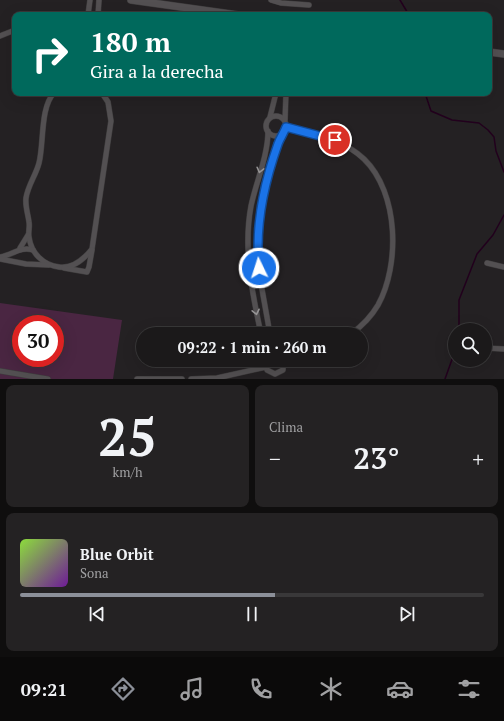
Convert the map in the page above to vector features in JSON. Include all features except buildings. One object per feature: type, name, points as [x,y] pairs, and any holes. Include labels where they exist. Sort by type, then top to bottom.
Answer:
[{"type":"street","points":[[88,12],[90,0]]},
{"type":"street","points":[[98,12],[99,0]]},
{"type":"street","points":[[131,0],[217,12]]},
{"type":"street","points":[[271,0],[281,3],[310,5]]},
{"type":"street","points":[[0,36],[12,31]]},
{"type":"street","points":[[492,53],[504,56]]},
{"type":"street","points":[[52,96],[46,107],[39,164],[26,197],[29,224],[28,235],[33,250],[38,257],[52,265]]},
{"type":"street","points":[[0,258],[26,264],[52,265],[87,272],[92,249],[111,121],[108,102],[104,96]]},
{"type":"street","points":[[260,327],[250,279],[247,241],[251,206],[268,132],[266,124],[270,117],[275,96]]},
{"type":"street","points":[[269,327],[260,278],[257,241],[261,207],[277,145],[286,127],[286,96]]},
{"type":"street","points":[[270,117],[278,116],[285,120]]},
{"type":"street","points":[[286,127],[335,140],[353,150],[373,168],[386,196],[393,241],[390,274],[378,306],[369,318],[359,327]]},
{"type":"street","points":[[268,132],[274,136],[282,134]]},
{"type":"street","points":[[251,206],[261,207]]},
{"type":"street","points":[[0,258],[8,256],[20,248],[28,235]]},
{"type":"street","points":[[20,248],[33,250]]},
{"type":"street","points":[[60,267],[78,263],[92,249]]},
{"type":"street","points":[[487,263],[504,267]]},
{"type":"street","points":[[250,279],[260,278]]},
{"type":"street","points":[[492,348],[504,349]]},
{"type":"street","points":[[191,379],[217,378],[266,367],[272,374],[279,376],[283,370],[283,367]]},
{"type":"street","points":[[0,371],[48,379]]},
{"type":"street","points":[[137,379],[182,379]]},
{"type":"shaded area","points":[[0,303],[122,320],[113,379],[0,379]]},
{"type":"waterway","points":[[400,0],[407,12]]},
{"type":"waterway","points":[[426,96],[431,111],[452,120],[479,123],[488,130],[494,137],[496,151],[504,172]]},
{"type":"waterway","points":[[459,323],[459,300],[477,254],[493,235],[504,215]]},
{"type":"waterway","points":[[445,379],[449,367]]},
{"type":"route","points":[[259,268],[257,241],[261,207],[277,145],[282,134],[286,130],[286,127],[335,140]]}]
